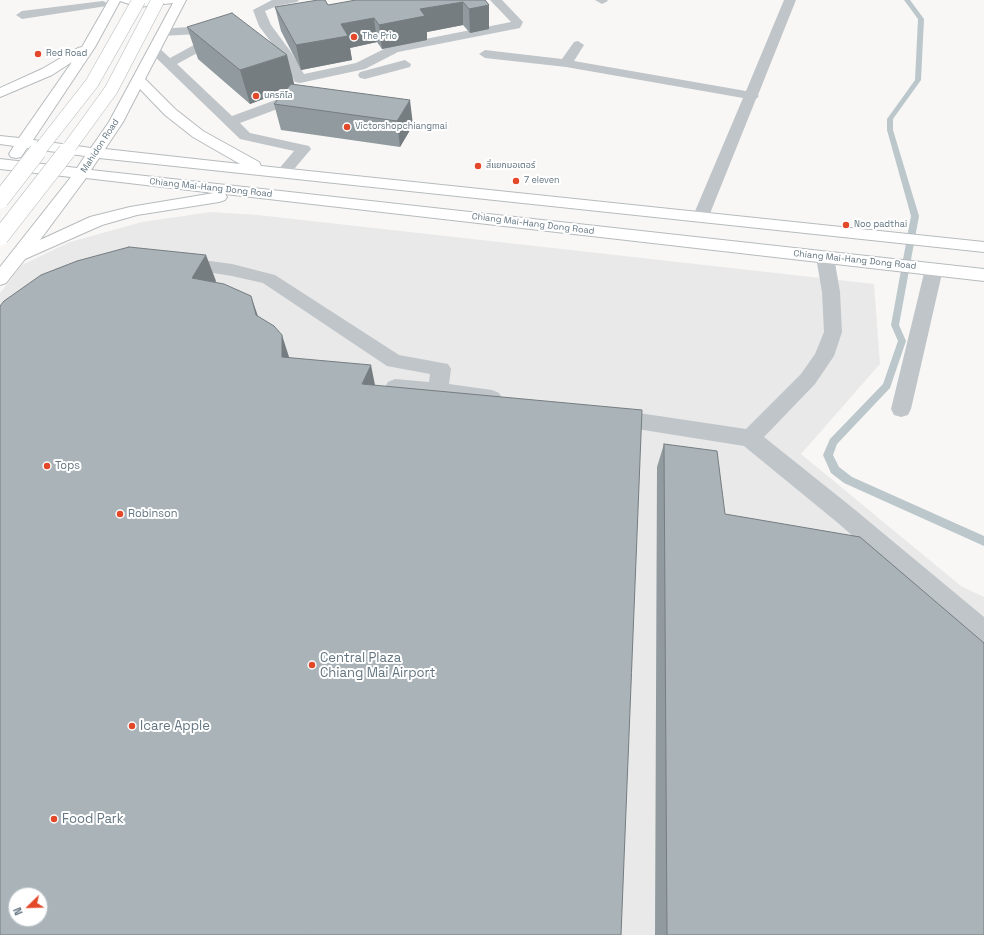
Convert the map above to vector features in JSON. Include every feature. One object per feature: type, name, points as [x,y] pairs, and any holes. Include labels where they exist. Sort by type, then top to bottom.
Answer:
[{"type":"main road","points":[[125,0],[138,4],[148,4],[170,0]]},
{"type":"main road","points":[[0,200],[92,83],[139,0]]},
{"type":"main road","points":[[0,237],[59,162],[111,90],[158,0]]},
{"type":"main road","name":"Mahidon Road","points":[[0,279],[82,174],[116,122],[180,0]]},
{"type":"main road","points":[[3,168],[24,143],[89,47],[108,1]]},
{"type":"main road","points":[[0,93],[47,72],[89,47]]},
{"type":"main road","points":[[138,80],[170,112],[198,134],[261,169]]},
{"type":"main road","points":[[0,140],[96,153],[261,169],[984,247]]},
{"type":"main road","name":"Chiang Mai-Hang Dong Road","points":[[3,168],[82,174],[253,192],[984,275]]},
{"type":"main road","points":[[19,256],[96,221],[136,210],[253,192]]},
{"type":"street","points":[[291,7],[274,3],[259,10],[266,28],[285,52],[300,79],[360,66],[394,49],[516,25],[517,22],[496,0]]},
{"type":"street","points":[[701,216],[752,96],[790,0]]},
{"type":"street","points":[[22,15],[108,1]]},
{"type":"street","points":[[251,27],[283,27]]},
{"type":"street","points":[[163,32],[231,28],[170,63]]},
{"type":"street","points":[[566,63],[578,45]]},
{"type":"street","points":[[154,50],[170,63],[244,136],[304,149],[285,172]]},
{"type":"street","points":[[485,54],[566,63],[752,96]]},
{"type":"street","points":[[230,122],[319,89],[405,64]]},
{"type":"street","points":[[750,438],[808,379],[824,356],[832,332],[831,292],[825,257]]},
{"type":"street","points":[[164,262],[232,270],[268,280],[394,361],[441,369],[438,390]]},
{"type":"street","points":[[901,409],[934,269]]},
{"type":"street","points":[[392,405],[395,386],[438,390],[509,400]]},
{"type":"street","points":[[594,414],[750,438],[846,516],[962,616],[984,632]]},
{"type":"shaded area","name":"Central Plaza Chiang Mai Airport","points":[[211,212],[258,215],[874,284],[880,364],[801,454],[961,586],[984,597],[984,935],[0,935],[0,293],[22,265],[70,242],[142,222]]},
{"type":"building","points":[[325,0],[328,5],[356,0],[485,0],[489,5],[469,9],[463,2],[420,9],[425,16],[379,25],[374,18],[341,24],[348,36],[296,45],[275,7]]},
{"type":"building","points":[[232,13],[287,55],[240,70],[187,27]]},
{"type":"building","points":[[291,84],[410,100],[397,121],[274,104]]},
{"type":"building","name":"Central Plaza Chiang Mai Airport","points":[[129,247],[206,255],[192,278],[224,284],[251,296],[256,315],[274,326],[282,335],[282,357],[371,365],[362,384],[642,410],[621,935],[0,935],[0,306],[4,301],[41,275],[77,261]]},
{"type":"building","points":[[664,444],[717,451],[725,514],[860,537],[984,643],[984,935],[667,935]]},
{"type":"waterway","points":[[907,0],[921,19],[918,80],[890,119],[890,130],[915,216],[895,325],[902,341],[887,386],[833,442],[828,455],[835,470],[848,480],[984,541]]},
{"type":"place","name":"The Prio","points":[[354,37]]},
{"type":"place","name":"Red Road","points":[[38,54]]},
{"type":"place","name":"นครกิโล","points":[[256,96]]},
{"type":"place","name":"Victorshopchiangmai","points":[[347,127]]},
{"type":"place","name":"สี่แยกมอเตอร์","points":[[478,166]]},
{"type":"place","name":"7 eleven","points":[[516,181]]},
{"type":"place","name":"Noo padthai","points":[[846,225]]},
{"type":"place","name":"Tops","points":[[47,466]]},
{"type":"place","name":"Robinson","points":[[120,514]]},
{"type":"place","name":"Central Plaza Chiang Mai Airport","points":[[312,665]]},
{"type":"place","name":"Icare Apple","points":[[132,726]]},
{"type":"place","name":"Food Park","points":[[54,819]]}]
